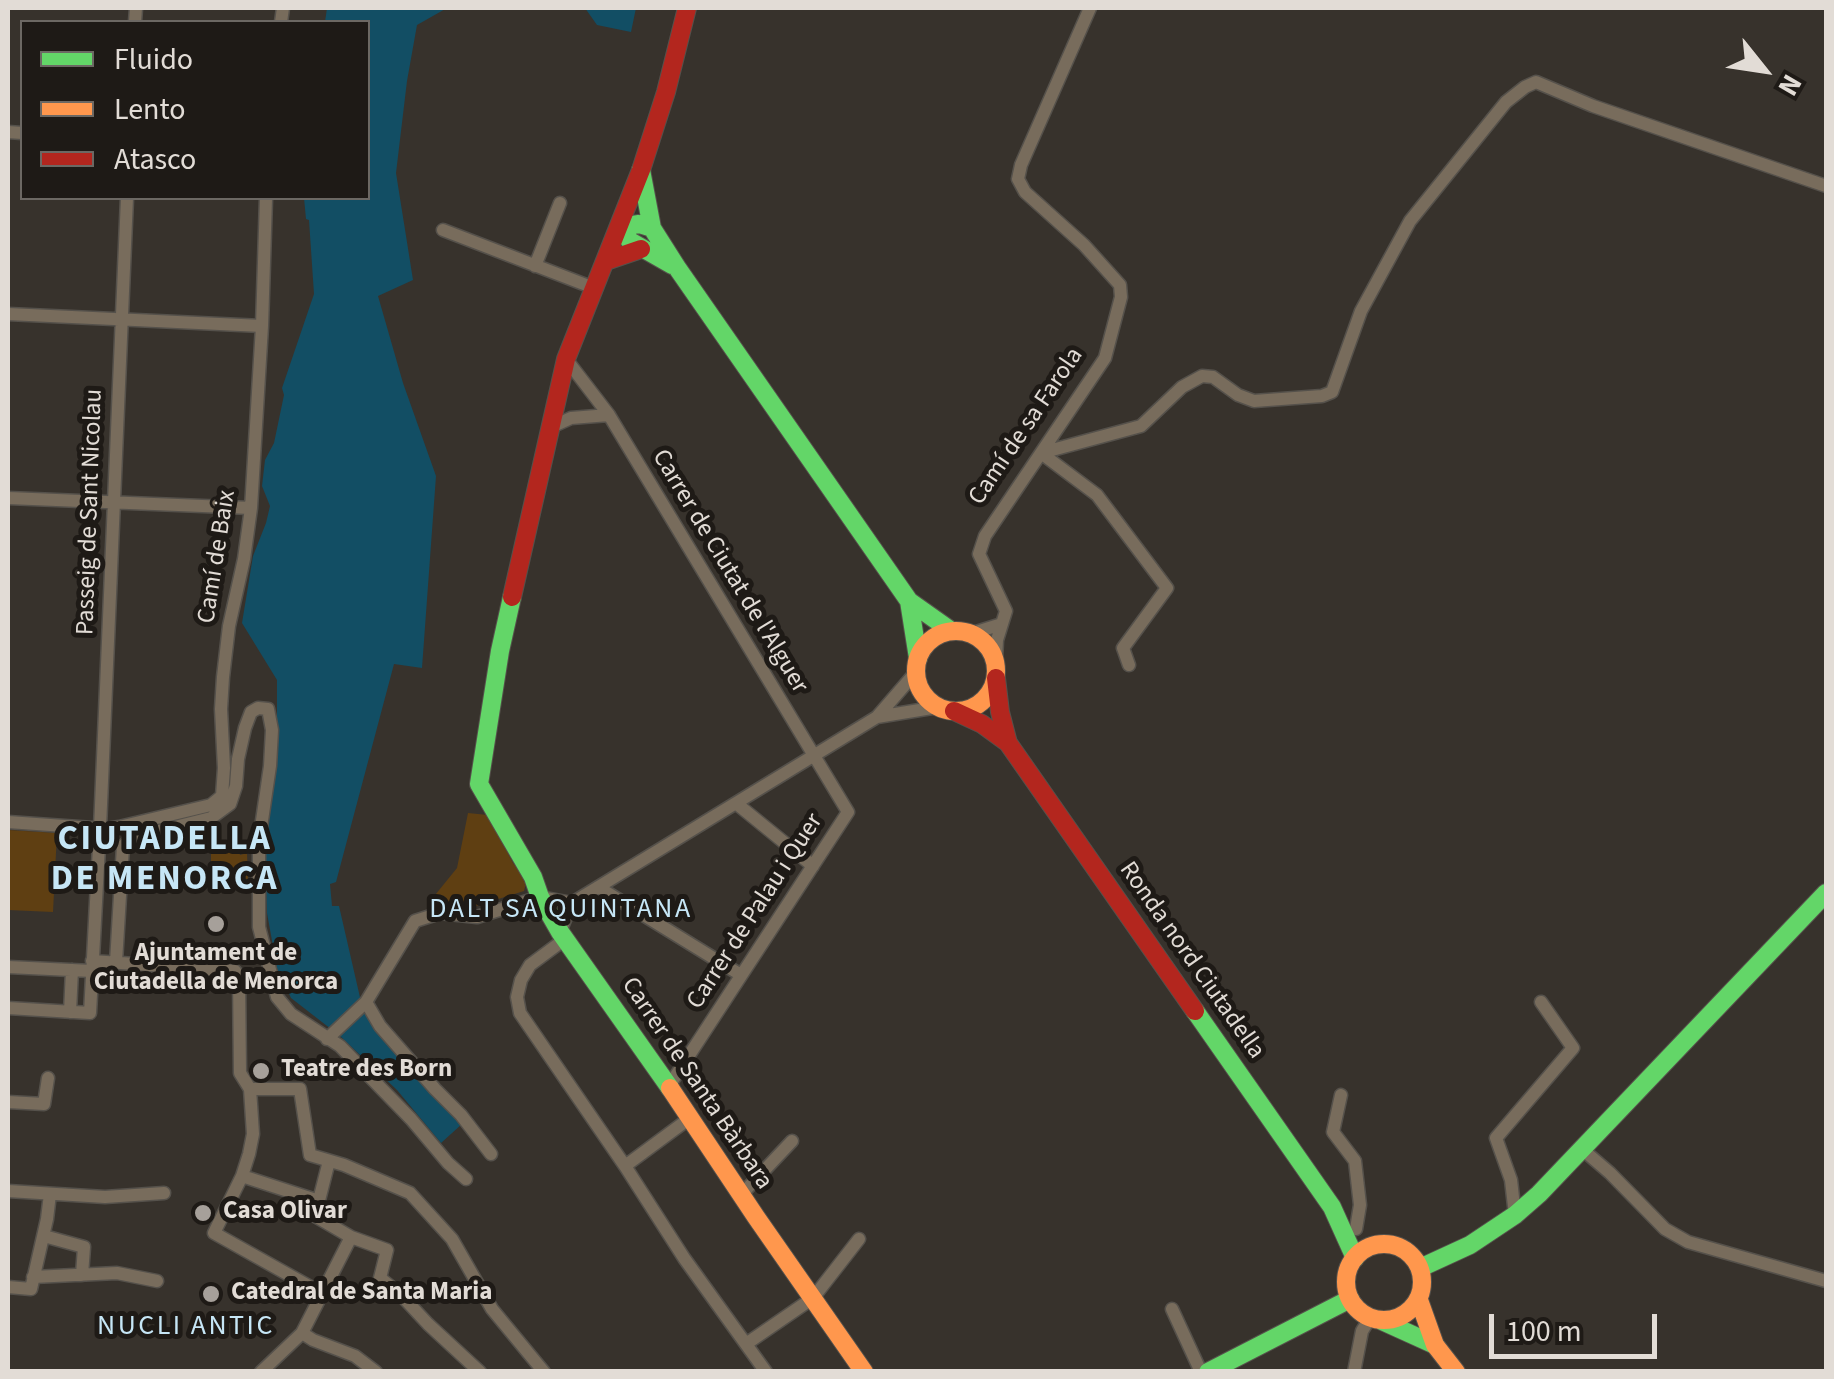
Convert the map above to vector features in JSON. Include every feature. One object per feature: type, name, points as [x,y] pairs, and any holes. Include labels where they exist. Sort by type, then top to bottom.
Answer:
[{"type":"street","points":[[549,428],[566,359],[641,170],[687,8]]},
{"type":"street","name":"Camí de sa Farola","points":[[1002,624],[1006,611],[979,554],[985,536],[1105,358],[1121,296],[1120,285],[1025,192],[1018,179],[1090,8]]},
{"type":"street","points":[[1041,452],[1141,426],[1182,387],[1202,376],[1213,377],[1254,401],[1332,392],[1361,311],[1410,221],[1506,102],[1536,82],[1593,106],[1826,186]]},
{"type":"street","points":[[641,170],[652,228],[909,601],[950,630],[972,633],[984,640],[996,669]]},
{"type":"street","name":"Passeig de Sant Nicolau","points":[[70,1012],[90,1013],[127,200]]},
{"type":"street","name":"Camí de Baix","points":[[100,828],[160,819],[211,805],[222,796],[223,677],[252,508],[266,200]]},
{"type":"street","points":[[536,266],[560,204]]},
{"type":"street","points":[[620,227],[639,224],[652,228]]},
{"type":"street","points":[[620,227],[641,249],[678,269]]},
{"type":"street","points":[[444,230],[594,288]]},
{"type":"street","points":[[606,261],[641,249]]},
{"type":"street","points":[[8,314],[262,326]]},
{"type":"street","name":"Carrer de Ciutat de l'Alguer","points":[[566,359],[609,415],[848,812]]},
{"type":"street","points":[[549,428],[571,418],[609,415]]},
{"type":"street","name":"Carrer de Santa Bàrbara","points":[[549,428],[500,650],[479,784],[562,936],[864,1372]]},
{"type":"street","points":[[1041,452],[1097,495],[1166,588],[1122,648],[1130,665]]},
{"type":"street","points":[[8,498],[252,508]]},
{"type":"street","points":[[909,601],[920,689],[928,700],[946,709]]},
{"type":"street","points":[[877,717],[967,710],[981,703],[992,690],[1002,624]]},
{"type":"street","points":[[972,633],[1002,624]]},
{"type":"street","points":[[331,1035],[364,1004],[416,921],[440,913],[477,917],[540,897],[572,903],[877,717],[917,665],[925,644],[950,630]]},
{"type":"street","name":"Ronda nord Ciutadella","points":[[996,669],[1008,743]]},
{"type":"street","points":[[116,962],[124,846],[131,838],[210,818],[230,804],[251,712],[268,709],[272,730],[259,841],[259,927],[277,997],[284,1008],[331,1035],[466,1179]]},
{"type":"street","name":"Ronda nord Ciutadella","points":[[946,709],[982,724],[1008,743],[1332,1207],[1355,1258]]},
{"type":"street","points":[[737,804],[813,866]]},
{"type":"street","name":"Carrer de Palau i Quer","points":[[669,1086],[848,812]]},
{"type":"street","points":[[8,822],[100,828]]},
{"type":"street","points":[[598,888],[742,975]]},
{"type":"street","points":[[1420,1268],[1470,1245],[1538,1194],[1826,893]]},
{"type":"street","points":[[572,903],[562,936],[530,964],[521,980],[517,997],[520,1013],[684,1258],[766,1372]]},
{"type":"street","points":[[8,967],[72,970],[116,962],[235,971],[240,977],[240,1073],[250,1089],[253,1134],[242,1176],[214,1233],[323,1294]]},
{"type":"street","points":[[8,1008],[70,1012],[72,970]]},
{"type":"street","points":[[1514,1215],[1511,1180],[1496,1138],[1574,1048],[1542,1002]]},
{"type":"street","points":[[364,1004],[491,1154]]},
{"type":"street","points":[[8,1102],[44,1104],[48,1078]]},
{"type":"street","points":[[250,1089],[300,1090],[310,1155],[410,1193],[452,1239],[492,1309],[544,1372]]},
{"type":"street","points":[[1341,1095],[1333,1132],[1355,1161],[1360,1205],[1356,1229]]},
{"type":"street","points":[[625,1166],[690,1118]]},
{"type":"street","points":[[742,1194],[792,1141]]},
{"type":"street","points":[[1582,1149],[1665,1229],[1688,1242],[1826,1281]]},
{"type":"street","points":[[329,1161],[315,1216],[388,1250],[380,1278],[480,1372]]},
{"type":"street","points":[[242,1176],[319,1200]]},
{"type":"street","points":[[8,1192],[105,1196],[164,1193]]},
{"type":"street","points":[[8,1287],[30,1288],[50,1194]]},
{"type":"street","name":"Ronda nord Ciutadella","points":[[1332,1207],[1356,1229],[1381,1244]]},
{"type":"street","points":[[44,1236],[84,1247],[82,1275]]},
{"type":"street","points":[[266,1370],[302,1333],[351,1236]]},
{"type":"street","points":[[746,1344],[813,1298],[859,1239]]},
{"type":"street","points":[[1354,1372],[1362,1331],[1376,1320],[1404,1316],[1419,1300],[1423,1288],[1414,1257],[1404,1249],[1381,1244],[1355,1258],[1346,1278],[1350,1298],[1362,1314],[1376,1320],[1434,1345]]},
{"type":"street","points":[[34,1276],[117,1273],[157,1280]]},
{"type":"street","points":[[1208,1372],[1350,1298]]},
{"type":"street","points":[[1419,1300],[1434,1345],[1456,1372]]},
{"type":"street","points":[[1172,1310],[1200,1372]]},
{"type":"street","points":[[302,1333],[355,1356],[376,1372]]},
{"type":"shaded area","points":[[468,813],[488,815],[513,863],[527,879],[524,891],[476,906],[431,900],[457,868]]},
{"type":"shaded area","points":[[8,830],[57,833],[53,912],[8,910]]},
{"type":"shaded area","points":[[238,849],[240,855],[247,853],[248,879],[229,878],[228,873],[211,874],[211,854]]},
{"type":"water","points":[[327,8],[447,8],[417,25],[407,81],[396,173],[413,280],[378,296],[436,476],[422,668],[394,664],[336,882],[330,884],[332,906],[339,906],[362,1006],[462,1124],[441,1143],[397,1090],[340,1036],[291,998],[277,968],[267,913],[264,841],[277,758],[277,680],[242,623],[253,556],[270,506],[262,486],[265,460],[274,443],[282,388],[314,294],[304,200],[370,200],[370,20],[325,20]]},
{"type":"water","points":[[585,8],[636,8],[631,32],[597,25]]},
{"type":"traffic: fast","points":[[641,170],[652,228],[678,269],[909,601],[950,630]]},
{"type":"traffic: fast","points":[[652,228],[639,224],[620,227],[630,241],[672,265]]},
{"type":"traffic: fast","points":[[512,597],[479,784],[560,932],[670,1088]]},
{"type":"traffic: fast","points":[[909,601],[918,658]]},
{"type":"traffic: fast","points":[[1420,1268],[1470,1245],[1539,1194],[1826,893]]},
{"type":"traffic: fast","points":[[1195,1011],[1332,1207],[1355,1258]]},
{"type":"traffic: fast","points":[[1208,1372],[1350,1299]]},
{"type":"traffic: fast","points":[[1382,1321],[1435,1345]]},
{"type":"traffic: slow","points":[[948,631],[964,631],[989,649],[996,671],[993,686],[978,704],[964,711],[948,711],[923,693],[916,679],[916,663],[934,638],[948,631]]},
{"type":"traffic: slow","points":[[670,1088],[864,1372]]},
{"type":"traffic: slow","points":[[1384,1244],[1411,1255],[1422,1282],[1411,1309],[1384,1320],[1357,1309],[1346,1282],[1357,1255],[1384,1244]]},
{"type":"traffic: slow","points":[[1419,1300],[1435,1345],[1456,1372]]},
{"type":"traffic: jam","points":[[512,597],[566,359],[641,170],[687,8]]},
{"type":"traffic: jam","points":[[606,261],[641,249]]},
{"type":"traffic: jam","points":[[996,678],[1008,743]]},
{"type":"traffic: jam","points":[[954,711],[982,724],[1008,743],[1195,1011]]},
{"type":"place","name":"Ajuntament de Ciutadella de Menorca","points":[[216,924]]},
{"type":"place","name":"Teatre des Born","points":[[261,1071]]},
{"type":"place","name":"Casa Olivar","points":[[203,1213]]},
{"type":"place","name":"Catedral de Santa Maria","points":[[211,1294]]},
{"type":"district","name":"CIUTADELLA DE MENORCA","points":[[165,861]]},
{"type":"district","name":"DALT SA QUINTANA","points":[[561,911]]},
{"type":"district","name":"NUCLI ANTIC","points":[[186,1328]]}]
